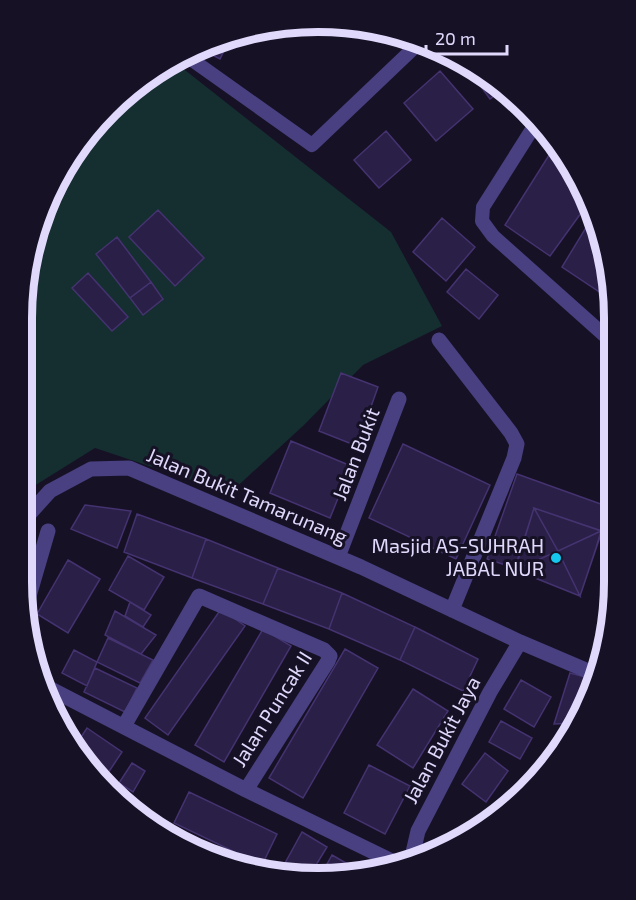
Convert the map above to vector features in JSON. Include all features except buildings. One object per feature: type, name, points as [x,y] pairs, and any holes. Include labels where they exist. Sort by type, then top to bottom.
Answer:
[{"type":"street","points":[[439,340],[512,433],[517,444],[514,458],[452,610]]},
{"type":"street","name":"Jalan Bukit","points":[[338,557],[399,399]]},
{"type":"street","name":"Jalan Bukit Tamarunang","points":[[32,511],[50,491],[91,469],[129,468],[338,557],[520,642],[590,672]]},
{"type":"street","points":[[32,586],[48,531]]},
{"type":"street","name":"Jalan Puncak II","points":[[124,726],[199,596],[324,650],[330,656],[328,661],[246,790]]},
{"type":"street","name":"Jalan Bukit Jaya","points":[[413,852],[418,831],[490,692],[520,642]]},
{"type":"street","points":[[52,690],[246,790],[389,860]]},
{"type":"lane","points":[[193,60],[312,144],[414,48]]},
{"type":"lane","points":[[533,129],[483,207],[483,221],[492,236],[604,335]]},
{"type":"green space","points":[[181,67],[391,232],[442,326],[363,365],[304,425],[230,493],[95,448],[32,487],[32,299],[41,244],[61,191],[91,144],[115,115],[144,91]]},
{"type":"place","name":"Masjid AS-SUHRAH JABAL NUR","points":[[556,558]]}]
